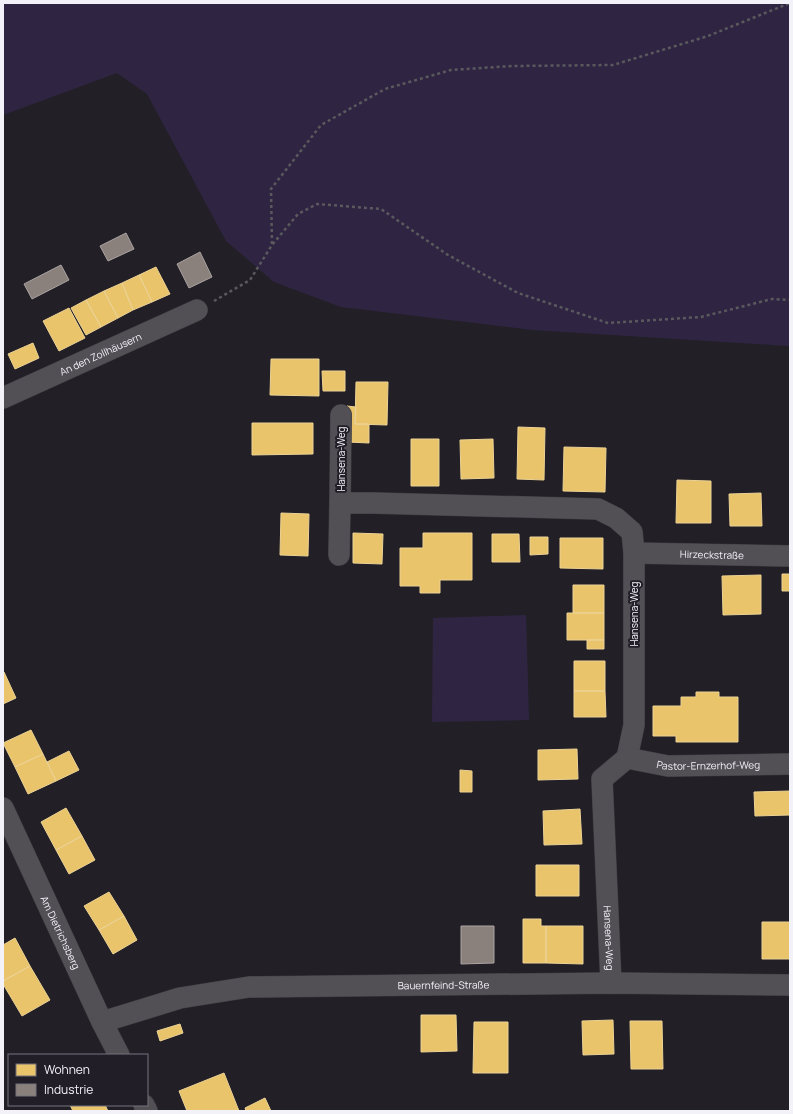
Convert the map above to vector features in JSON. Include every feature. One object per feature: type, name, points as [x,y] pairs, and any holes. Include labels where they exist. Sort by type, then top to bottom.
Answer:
[{"type":"street","name":"An den Zollhäusern","points":[[3,398],[197,310]]},
{"type":"street","name":"Hansena-Weg","points":[[339,555],[341,415]]},
{"type":"street","name":"Hansena-Weg","points":[[340,503],[598,509],[616,518],[632,532],[634,553],[634,725],[627,758],[602,779],[611,983]]},
{"type":"street","name":"Hirzeckstraße","points":[[634,553],[790,556]]},
{"type":"street","name":"Pastor-Ernzerhof-Weg","points":[[627,758],[668,766],[790,764]]},
{"type":"street","name":"Am Dietrichsberg","points":[[3,808],[102,1022],[118,1054]]},
{"type":"street","name":"Bauernfeind-Straße","points":[[102,1022],[180,998],[249,987],[611,983],[790,985]]},
{"type":"path","points":[[272,245],[271,189],[321,125],[385,89],[451,70],[512,66],[613,65],[708,36],[790,3]]},
{"type":"path","points":[[197,310],[250,280],[272,245],[298,214],[317,204],[381,209],[448,254],[518,293],[608,323],[701,317],[772,299],[790,300]]},
{"type":"shaded area","points":[[3,3],[790,3],[790,346],[533,330],[341,307],[274,282],[226,241],[147,94],[117,73],[3,115]]},
{"type":"shaded area","points":[[526,615],[529,720],[432,722],[433,618]]},
{"type":"building: Wohnen","points":[[156,267],[170,294],[152,302],[139,275]]},
{"type":"building: Wohnen","points":[[139,275],[152,302],[133,310],[122,283]]},
{"type":"building: Wohnen","points":[[122,283],[133,310],[118,318],[104,291]]},
{"type":"building: Wohnen","points":[[104,291],[118,318],[101,327],[86,300]]},
{"type":"building: Wohnen","points":[[86,300],[101,327],[86,335],[71,308]]},
{"type":"building: Wohnen","points":[[69,308],[85,338],[59,351],[43,321]]},
{"type":"building: Wohnen","points":[[33,343],[39,358],[15,369],[8,354]]},
{"type":"building: Wohnen","points":[[271,359],[319,359],[319,396],[270,395]]},
{"type":"building: Wohnen","points":[[322,371],[345,371],[345,391],[323,391]]},
{"type":"building: Wohnen","points":[[356,382],[388,382],[387,425],[355,424]]},
{"type":"building: Wohnen","points":[[347,406],[356,407],[355,424],[369,424],[369,443],[347,442]]},
{"type":"building: Wohnen","points":[[252,423],[313,423],[313,454],[252,455]]},
{"type":"building: Wohnen","points":[[518,427],[545,428],[544,480],[517,479]]},
{"type":"building: Wohnen","points":[[411,439],[439,439],[439,486],[411,486]]},
{"type":"building: Wohnen","points":[[493,439],[494,478],[461,479],[460,440]]},
{"type":"building: Wohnen","points":[[564,447],[606,448],[605,492],[563,491]]},
{"type":"building: Wohnen","points":[[677,480],[711,481],[711,523],[676,523]]},
{"type":"building: Wohnen","points":[[761,493],[762,526],[730,526],[729,494]]},
{"type":"building: Wohnen","points":[[281,513],[309,514],[308,556],[280,555]]},
{"type":"building: Wohnen","points":[[353,533],[383,534],[382,564],[353,563]]},
{"type":"building: Wohnen","points":[[423,533],[472,533],[472,580],[440,580],[440,593],[420,593],[420,586],[400,586],[400,548],[423,548]]},
{"type":"building: Wohnen","points":[[492,534],[519,534],[520,562],[492,562]]},
{"type":"building: Wohnen","points":[[530,537],[548,537],[548,554],[530,555]]},
{"type":"building: Wohnen","points":[[560,538],[603,538],[603,569],[560,568]]},
{"type":"building: Wohnen","points":[[782,574],[790,574],[790,591],[782,591]]},
{"type":"building: Wohnen","points":[[761,575],[761,614],[723,615],[722,576]]},
{"type":"building: Wohnen","points":[[573,585],[604,585],[604,613],[573,613]]},
{"type":"building: Wohnen","points":[[567,613],[604,613],[604,640],[567,640]]},
{"type":"building: Wohnen","points":[[587,640],[604,640],[604,649],[587,649]]},
{"type":"building: Wohnen","points":[[574,661],[605,661],[605,691],[574,691]]},
{"type":"building: Wohnen","points":[[3,672],[16,698],[3,704]]},
{"type":"building: Wohnen","points":[[574,691],[605,691],[606,717],[574,717]]},
{"type":"building: Wohnen","points":[[696,692],[719,692],[719,697],[738,697],[738,742],[676,742],[676,736],[653,736],[653,706],[681,706],[681,697],[696,697]]},
{"type":"building: Wohnen","points":[[31,730],[43,754],[15,767],[3,743]]},
{"type":"building: Wohnen","points":[[577,749],[578,779],[538,780],[538,750]]},
{"type":"building: Wohnen","points":[[69,751],[79,770],[56,781],[47,762]]},
{"type":"building: Wohnen","points":[[43,754],[56,781],[28,794],[15,767]]},
{"type":"building: Wohnen","points":[[460,770],[472,771],[472,792],[460,792]]},
{"type":"building: Wohnen","points":[[790,791],[790,815],[755,816],[754,792]]},
{"type":"building: Wohnen","points":[[66,808],[82,836],[56,850],[41,822]]},
{"type":"building: Wohnen","points":[[580,809],[582,844],[544,845],[543,811]]},
{"type":"building: Wohnen","points":[[82,836],[95,860],[69,874],[56,850]]},
{"type":"building: Wohnen","points":[[536,865],[579,865],[579,896],[536,896]]},
{"type":"building: Wohnen","points":[[109,892],[124,916],[99,930],[84,906]]},
{"type":"building: Wohnen","points":[[124,916],[137,940],[113,954],[99,930]]},
{"type":"building: Wohnen","points":[[523,919],[541,919],[541,926],[546,926],[546,963],[523,963]]},
{"type":"building: Wohnen","points":[[762,922],[790,922],[790,959],[762,959]]},
{"type":"building: Wohnen","points":[[546,926],[583,926],[583,964],[546,963]]},
{"type":"building: Wohnen","points":[[15,938],[30,966],[3,981],[3,945]]},
{"type":"building: Wohnen","points":[[30,966],[50,1000],[22,1016],[3,984],[3,981]]},
{"type":"building: Wohnen","points":[[421,1015],[456,1015],[457,1051],[421,1052]]},
{"type":"building: Wohnen","points":[[613,1020],[614,1054],[583,1055],[582,1021]]},
{"type":"building: Wohnen","points":[[630,1021],[662,1021],[663,1069],[631,1069]]},
{"type":"building: Wohnen","points":[[474,1022],[508,1022],[508,1073],[473,1073]]},
{"type":"building: Wohnen","points":[[180,1024],[183,1033],[160,1041],[157,1031]]},
{"type":"building: Wohnen","points":[[224,1073],[239,1111],[187,1111],[179,1091]]},
{"type":"building: Wohnen","points":[[265,1098],[271,1111],[246,1111],[245,1108]]},
{"type":"building: Wohnen","points":[[70,1106],[106,1106],[108,1111],[73,1111]]},
{"type":"building: Industrie","points":[[126,233],[134,249],[108,261],[100,246]]},
{"type":"building: Industrie","points":[[200,252],[212,277],[189,288],[177,264]]},
{"type":"building: Industrie","points":[[61,265],[69,280],[32,299],[24,284]]},
{"type":"building: Industrie","points":[[461,926],[494,926],[494,963],[461,964]]}]
